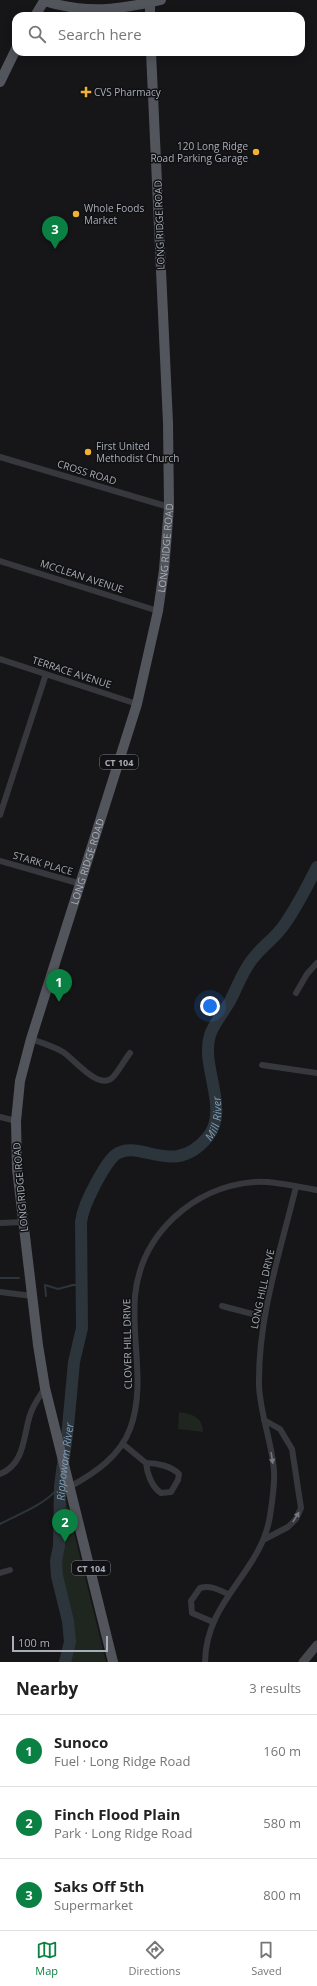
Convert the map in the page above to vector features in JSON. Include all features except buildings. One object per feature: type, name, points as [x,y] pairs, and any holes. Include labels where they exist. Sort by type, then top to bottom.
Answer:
[{"type":"main road","points":[[38,12],[46,0],[62,7],[102,11],[161,0]]},
{"type":"main road","points":[[150,1],[150,12]]},
{"type":"main road","points":[[0,82],[13,56]]},
{"type":"main road","name":"LONG RIDGE ROAD","points":[[113,1662],[71,1486],[45,1388],[17,1170],[16,1121],[20,1081],[31,1039],[137,704],[158,611],[164,570],[169,507],[168,422],[151,56]]},
{"type":"main road","points":[[303,1662],[317,1645]]},
{"type":"street","name":"CROSS ROAD","points":[[0,457],[169,507]]},
{"type":"street","name":"MCCLEAN AVENUE","points":[[0,561],[158,611]]},
{"type":"street","name":"TERRACE AVENUE","points":[[0,659],[137,704]]},
{"type":"street","points":[[0,815],[46,674]]},
{"type":"street","name":"STARK PLACE","points":[[0,861],[81,884]]},
{"type":"street","points":[[296,993],[307,974],[317,963]]},
{"type":"street","points":[[31,1039],[63,1052],[98,1080],[106,1081],[112,1078],[130,1053]]},
{"type":"street","points":[[262,1065],[317,1073]]},
{"type":"street","points":[[0,1117],[16,1121]]},
{"type":"street","name":"CLOVER HILL DRIVE","points":[[71,1486],[103,1466],[123,1444],[135,1413],[138,1392],[135,1296],[144,1261],[153,1244],[180,1211],[200,1197],[226,1186],[256,1181],[317,1190]]},
{"type":"street","name":"LONG HILL DRIVE","points":[[205,1662],[205,1645],[213,1622],[228,1594],[258,1553],[265,1539],[270,1516],[274,1472],[260,1406],[260,1351],[264,1318],[296,1186]]},
{"type":"street","points":[[0,1223],[23,1222]]},
{"type":"street","points":[[0,1292],[32,1296]]},
{"type":"street","points":[[222,1306],[264,1318]]},
{"type":"street","points":[[0,1474],[7,1471],[17,1462],[34,1404],[45,1388]]},
{"type":"street","points":[[264,1420],[280,1429],[292,1449],[301,1508],[296,1519],[288,1528],[265,1539]]},
{"type":"street","points":[[123,1444],[146,1463],[166,1466],[175,1470],[179,1474],[178,1480],[171,1492],[161,1493],[156,1490],[147,1471],[146,1463]]},
{"type":"street","points":[[0,1573],[10,1570]]},
{"type":"street","points":[[213,1622],[192,1613],[191,1601],[200,1588],[205,1586],[212,1587],[228,1594]]},
{"type":"shaded area","points":[[179,1412],[196,1417],[203,1427],[203,1432],[178,1429]]},
{"type":"shaded area","points":[[63,1488],[106,1662],[69,1662],[71,1638],[56,1583],[54,1501]]},
{"type":"waterway","name":"Mill River","points":[[65,1662],[70,1642],[68,1621],[57,1576],[56,1561],[59,1546],[60,1486],[68,1427],[74,1362],[82,1328],[81,1222],[83,1211],[100,1176],[115,1155],[125,1151],[135,1151],[169,1157],[181,1155],[194,1150],[207,1138],[214,1127],[216,1115],[216,1102],[209,1061],[208,1047],[210,1035],[230,1001],[247,966],[284,925],[298,904],[317,867]]},
{"type":"waterway","points":[[0,1278],[19,1278]]},
{"type":"waterway","points":[[46,1296],[45,1285],[58,1289],[73,1285],[82,1285]]},
{"type":"waterway","name":"Rippowam River","points":[[0,1524],[40,1503],[54,1493],[60,1486]]},
{"type":"place","name":"CVS Pharmacy","points":[[86,92]]},
{"type":"place","name":"120 Long Ridge Road Parking Garage","points":[[256,152]]},
{"type":"place","name":"Whole Foods Market","points":[[76,214]]},
{"type":"place","name":"Saks Off 5th","points":[[55,249]]},
{"type":"place","name":"First United Methodist Church","points":[[88,452]]},
{"type":"place","name":"Sunoco","points":[[59,1002]]},
{"type":"place","name":"Finch Flood Plain","points":[[65,1542]]}]
